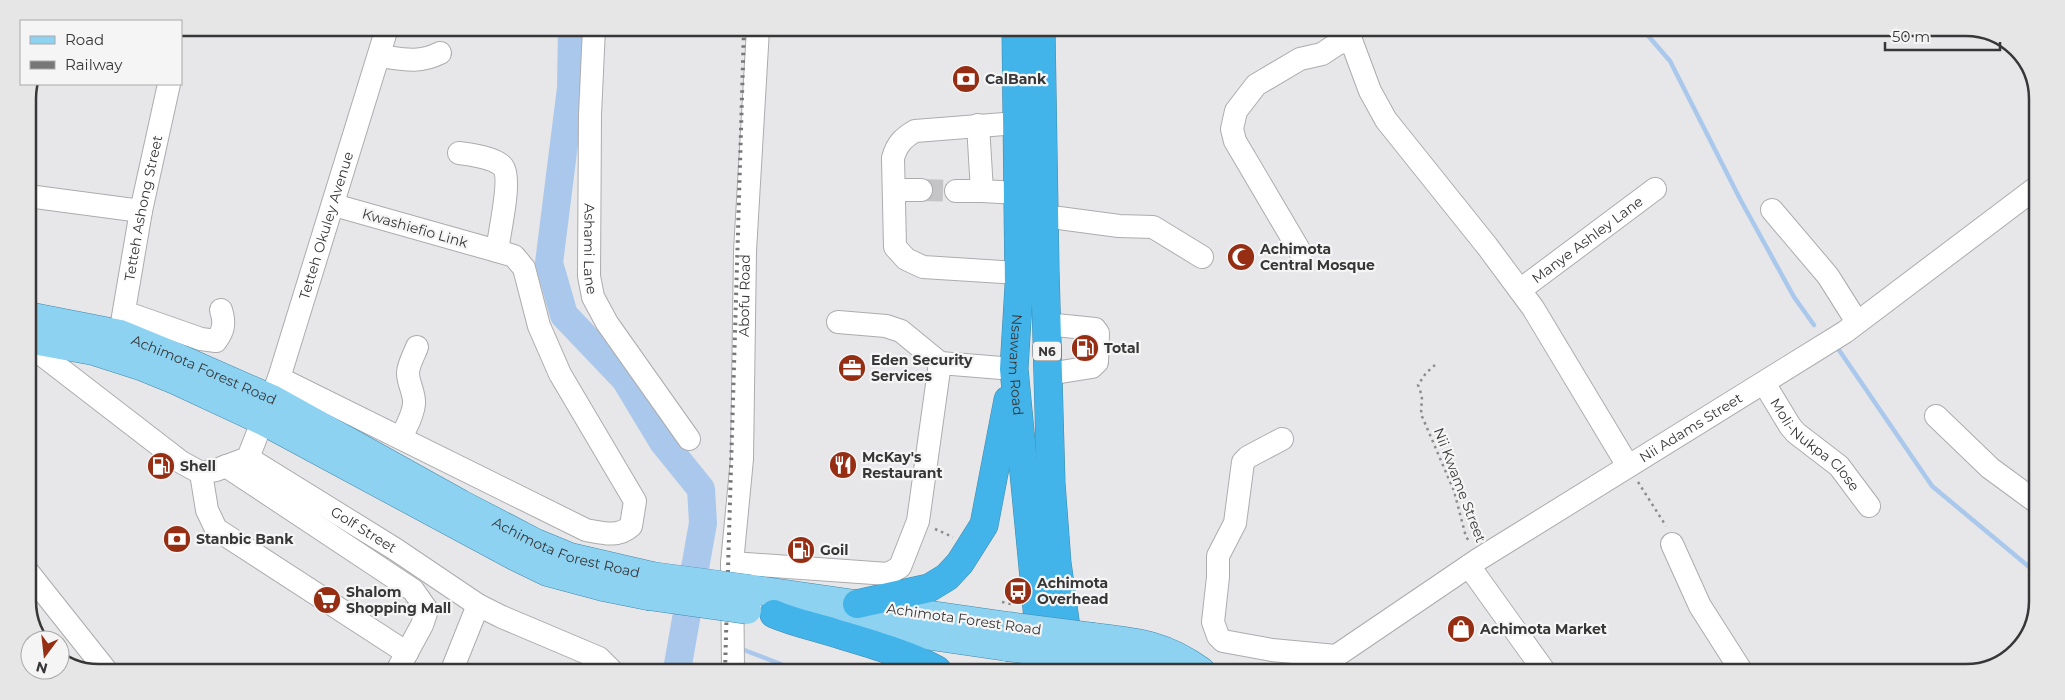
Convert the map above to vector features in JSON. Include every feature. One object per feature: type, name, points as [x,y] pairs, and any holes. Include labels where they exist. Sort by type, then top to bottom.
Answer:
[{"type":"highway","name":"Nsawam Road","points":[[1016,36],[1019,273],[1014,370],[1042,664]]},
{"type":"highway","name":"Nsawam Road","points":[[1041,36],[1051,483],[1057,562],[1071,664]]},
{"type":"highway","points":[[857,604],[929,588],[948,577],[960,563],[984,525],[1014,370]]},
{"type":"highway","points":[[774,614],[876,647],[921,664]]},
{"type":"main road","name":"Achimota Forest Road","points":[[36,317],[122,323],[271,399],[461,504],[536,543],[650,586],[748,599],[857,604],[1007,636]]},
{"type":"main road","name":"Achimota Forest Road","points":[[36,340],[93,351],[143,367],[271,399]]},
{"type":"main road","name":"Achimota Forest Road","points":[[748,599],[774,614],[1007,636],[1095,647],[1146,664]]},
{"type":"main road","name":"Achimota Forest Road","points":[[1095,647],[1137,642],[1161,647],[1191,664]]},
{"type":"street","name":"Tetteh Okuley Avenue","points":[[248,458],[271,399],[334,205],[385,36]]},
{"type":"street","name":"Ashami Lane","points":[[594,36],[590,115],[589,266],[594,297],[607,323],[689,439]]},
{"type":"street","name":"Abofu Road","points":[[733,664],[732,563],[742,460],[745,251],[758,36]]},
{"type":"street","points":[[1301,254],[1235,141],[1232,129],[1236,111],[1256,85],[1300,59],[1322,54],[1349,36]]},
{"type":"street","points":[[1350,36],[1370,91],[1386,120],[1487,246],[1533,308],[1628,466]]},
{"type":"street","points":[[379,56],[417,60],[427,59],[440,53]]},
{"type":"street","name":"Tetteh Ashong Street","points":[[122,323],[142,211],[169,85]]},
{"type":"street","points":[[1017,123],[915,131],[904,137],[896,147],[893,158],[894,247],[906,259],[923,267],[1019,273]]},
{"type":"street","points":[[978,125],[982,191]]},
{"type":"street","points":[[459,153],[495,161],[505,171],[506,189],[497,251]]},
{"type":"street","points":[[894,190],[921,190]]},
{"type":"street","name":"Manye Ashley Lane","points":[[1520,290],[1655,190]]},
{"type":"street","points":[[956,191],[1018,193]]},
{"type":"street","name":"Nii Adams Street","points":[[1341,664],[1474,562],[1764,383],[1858,322],[2029,193]]},
{"type":"street","points":[[36,197],[142,211]]},
{"type":"street","name":"Kwashiefio Link","points":[[334,205],[514,256],[524,268],[539,326],[560,374],[635,501],[632,526],[625,532],[612,534],[586,530],[401,438]]},
{"type":"street","points":[[1772,210],[1828,276],[1858,322]]},
{"type":"street","points":[[1044,216],[1119,226],[1153,227],[1202,257]]},
{"type":"street","points":[[122,323],[216,341],[222,332],[225,322],[221,310]]},
{"type":"street","points":[[838,322],[886,326],[901,330],[940,363],[1014,370]]},
{"type":"street","points":[[1046,324],[1095,329],[1098,333],[1097,362],[1092,368],[1048,374]]},
{"type":"street","points":[[271,399],[401,438],[411,417],[414,405],[408,368],[417,347]]},
{"type":"street","points":[[36,350],[181,462],[201,473],[248,458]]},
{"type":"street","points":[[732,563],[888,574],[900,567],[918,521],[940,363]]},
{"type":"street","name":"Moli-Nukpa Close","points":[[1764,383],[1790,426],[1796,433],[1839,466],[1869,506]]},
{"type":"street","points":[[1936,416],[1990,468],[2029,497]]},
{"type":"street","points":[[1282,438],[1248,457],[1244,462],[1235,522],[1218,556],[1218,577],[1213,622],[1218,636],[1223,641],[1341,664]]},
{"type":"street","name":"Golf Street","points":[[248,458],[395,549],[478,605],[502,617],[583,650],[604,664]]},
{"type":"street","points":[[201,473],[207,510],[216,529],[402,661],[422,625],[427,610],[413,590],[226,466]]},
{"type":"street","points":[[1672,544],[1700,606],[1737,664]]},
{"type":"street","points":[[1474,562],[1540,664]]},
{"type":"street","points":[[36,582],[101,664]]},
{"type":"street","points":[[454,664],[478,605]]},
{"type":"path","name":"Nii Kwame Street","points":[[1435,365],[1426,373],[1418,385],[1422,396],[1421,414],[1454,492],[1474,562]]},
{"type":"path","points":[[1628,466],[1667,526],[1672,544]]},
{"type":"path","points":[[918,521],[957,539]]},
{"type":"waterway","points":[[572,36],[571,88],[549,263],[564,315],[625,379],[663,442],[701,489],[703,523],[678,664]]},
{"type":"waterway","points":[[1648,36],[1670,61],[1740,199],[1794,297],[1814,325]]},
{"type":"waterway","points":[[1839,350],[1932,486],[2029,567]]},
{"type":"waterway","points":[[744,650],[780,664]]},
{"type":"tunnel","points":[[921,190],[956,191]]},
{"type":"railway","points":[[725,664],[744,36]]},
{"type":"place","name":"CalBank","points":[[966,79]]},
{"type":"place","name":"Achimota Central Mosque","points":[[1241,257]]},
{"type":"place","name":"Total","points":[[1085,348]]},
{"type":"place","name":"Eden Security Services","points":[[852,368]]},
{"type":"place","name":"McKay's Restaurant","points":[[843,465]]},
{"type":"place","name":"Shell","points":[[161,466]]},
{"type":"place","name":"Stanbic Bank","points":[[177,539]]},
{"type":"place","name":"Goil","points":[[801,550]]},
{"type":"place","name":"Achimota Overhead","points":[[1018,591]]},
{"type":"place","name":"Shalom Shopping Mall","points":[[327,600]]},
{"type":"place","name":"Achimota Market","points":[[1461,629]]}]
